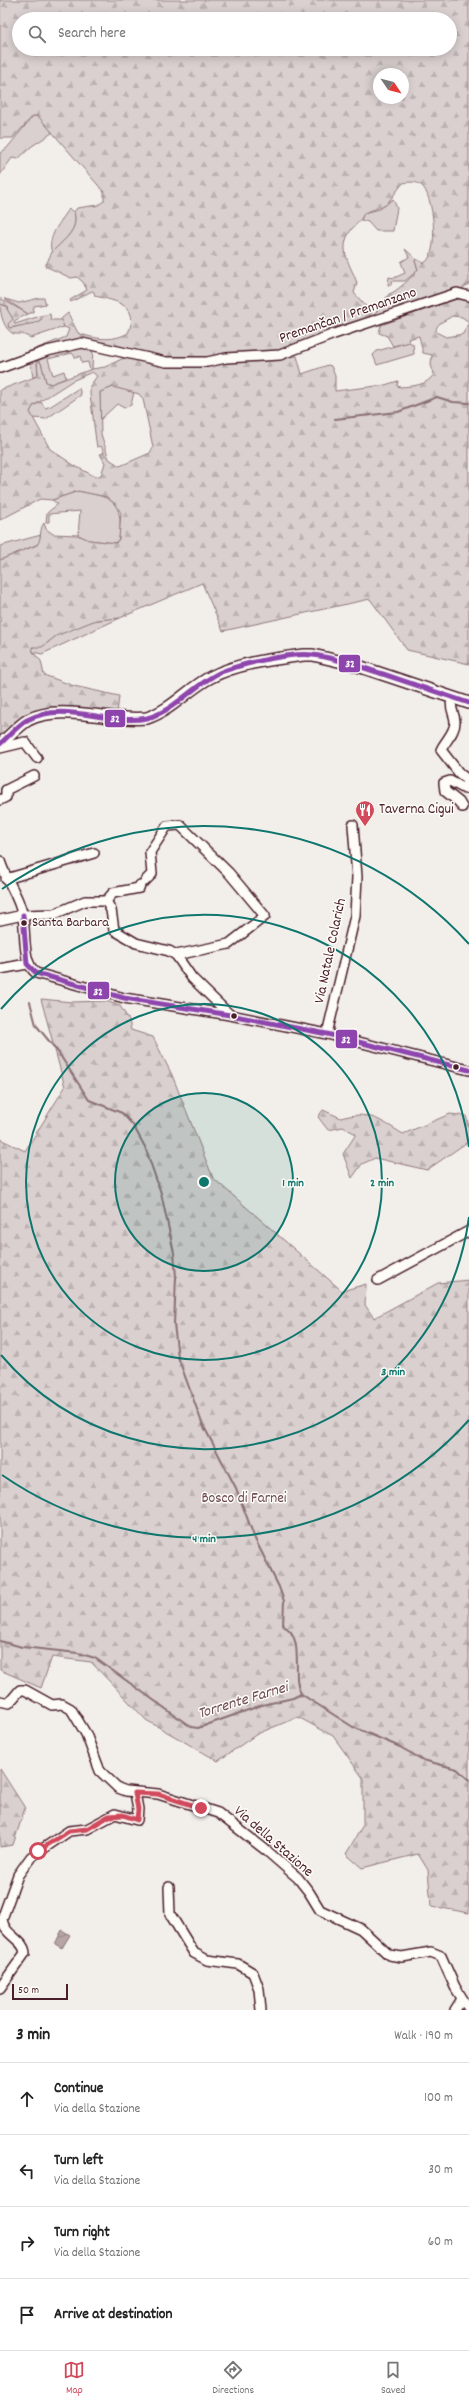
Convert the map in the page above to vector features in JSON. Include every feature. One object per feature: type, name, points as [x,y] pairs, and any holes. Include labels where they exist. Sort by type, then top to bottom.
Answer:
[{"type":"street","name":"Premančan / Premanzano","points":[[0,368],[47,351],[82,343],[166,362],[207,362],[226,358],[280,355],[334,334],[457,293],[469,296]]},
{"type":"street","points":[[0,744],[28,721],[39,716],[59,713],[147,718],[157,715],[202,682],[221,672],[304,655],[313,655],[355,665],[469,703]]},
{"type":"street","points":[[452,698],[450,706],[455,721],[448,740],[441,750],[459,773],[469,781],[465,789],[450,781],[444,783],[445,791],[459,802],[462,807]]},
{"type":"street","points":[[0,748],[24,742],[37,758]]},
{"type":"street","points":[[0,800],[6,797],[6,790],[34,776]]},
{"type":"street","points":[[0,920],[23,915],[54,914],[85,902],[106,901],[113,893],[139,888],[142,883],[152,874],[150,852],[167,826],[180,825],[229,872],[266,916],[229,944],[176,955]]},
{"type":"street","name":"Via Natale Colarich","points":[[327,1034],[356,910],[357,877],[353,825]]},
{"type":"street","points":[[3,876],[94,854]]},
{"type":"street","points":[[0,861],[3,876],[23,915],[28,964],[36,973],[89,990],[124,998],[230,1015],[327,1034],[468,1068],[469,1080]]},
{"type":"street","points":[[106,901],[111,910],[114,930],[120,935],[136,943],[169,951],[176,955],[192,978],[230,1015]]},
{"type":"street","points":[[0,969],[28,964]]},
{"type":"street","points":[[378,1280],[469,1231]]},
{"type":"street","name":"Via della Stazione","points":[[0,1701],[9,1703],[20,1690],[25,1690],[52,1705],[66,1706],[71,1709],[86,1734],[100,1771],[118,1788],[135,1793],[158,1794],[226,1817],[298,1878],[320,1910],[361,1929],[389,1955],[402,1957],[431,1952],[441,1956],[462,1999],[469,2009]]},
{"type":"street","points":[[0,1988],[21,1962],[26,1950],[7,1933],[3,1927],[2,1916],[21,1869],[31,1857],[69,1831],[87,1829],[109,1816],[123,1815],[137,1820],[138,1809],[135,1793]]},
{"type":"street","points":[[170,1887],[170,1914],[194,1953],[207,1960],[246,1967],[257,1980],[261,2010]]},
{"type":"street","points":[[455,2010],[462,1999]]},
{"type":"green space","points":[[0,0],[469,0],[469,284],[453,294],[370,321],[389,294],[400,287],[416,272],[418,269],[415,261],[416,259],[424,263],[429,258],[432,249],[434,238],[432,212],[426,191],[417,183],[403,183],[386,205],[364,213],[347,237],[345,244],[346,257],[357,283],[354,293],[372,313],[359,326],[297,350],[202,359],[167,358],[88,342],[26,355],[28,352],[66,337],[69,329],[64,327],[61,319],[68,313],[78,333],[90,337],[103,339],[116,338],[128,333],[131,324],[129,310],[111,300],[95,296],[94,292],[92,291],[71,302],[70,300],[87,290],[83,282],[77,277],[71,278],[45,266],[52,252],[67,237],[73,228],[75,223],[74,212],[77,208],[98,205],[104,201],[104,192],[38,116],[33,116],[13,138],[0,138]]},
{"type":"green space","points":[[33,116],[38,116],[46,123],[52,133],[32,146],[18,159],[12,158],[0,175],[0,153],[7,148]]},
{"type":"green space","points":[[393,199],[397,208],[393,231],[376,231],[368,222],[361,220],[364,213],[380,209]]},
{"type":"green space","points":[[69,209],[74,212],[74,225],[69,235],[52,253],[51,241],[53,235]]},
{"type":"green space","points":[[405,249],[416,259],[415,261],[418,270],[405,281],[392,281],[391,285],[388,285],[389,277],[394,278],[405,273],[401,262],[409,257]]},
{"type":"green space","points":[[0,298],[28,314],[14,321],[15,324],[40,316],[42,319],[35,323],[9,328],[8,324],[13,319],[7,309],[9,307],[0,304]]},
{"type":"green space","points":[[44,298],[46,304],[34,306],[33,312],[28,314],[5,299],[19,303]]},
{"type":"green space","points":[[456,299],[469,299],[469,322],[469,664],[407,650],[370,599],[223,631],[202,583],[120,618],[96,620],[56,636],[42,647],[32,647],[33,652],[41,661],[44,675],[74,686],[119,696],[117,714],[57,711],[0,740],[0,560],[37,545],[40,540],[42,525],[44,523],[46,529],[53,534],[78,535],[89,540],[116,543],[119,539],[121,513],[116,505],[107,497],[78,491],[52,500],[40,499],[0,520],[0,390],[35,377],[38,374],[37,360],[41,363],[46,382],[51,384],[92,369],[105,367],[128,356],[205,365],[297,356],[302,374],[328,365],[331,366],[335,376],[335,391],[385,385],[398,381],[397,386],[400,387],[414,386],[431,378],[434,374],[431,365],[432,355],[423,353],[419,336],[408,339],[409,342],[393,346],[387,336],[379,333],[381,325]],"holes":[[[452,316],[462,317],[469,322],[463,334],[446,337],[436,332],[436,329],[439,324]],[[92,372],[97,376],[90,386],[90,394],[97,447],[101,446],[104,453],[100,454],[105,463],[101,475],[96,477],[75,466],[50,449],[30,412],[33,406],[72,381]],[[113,387],[139,394],[143,399],[153,447],[150,453],[120,466],[109,459],[101,434],[100,392]]]},
{"type":"green space","points":[[0,304],[9,307],[8,309],[13,319],[9,323],[11,328],[39,321],[40,316],[50,314],[51,320],[62,320],[64,327],[31,338],[22,334],[14,334],[5,325]]},
{"type":"green space","points":[[409,342],[413,344],[414,354],[377,365],[373,355],[377,351]]},
{"type":"green space","points":[[82,347],[93,348],[92,369],[90,370],[88,362],[82,363],[80,356],[76,358],[72,353],[48,359],[53,375],[64,371],[66,378],[51,384],[46,382],[41,363],[37,363],[38,374],[33,378],[30,358]]},
{"type":"green space","points":[[113,387],[134,392],[131,405],[124,408],[117,404],[100,420],[100,392]]},
{"type":"green space","points":[[79,388],[81,395],[46,419],[33,418],[30,412],[33,406],[41,402],[45,408],[51,406]]},
{"type":"green space","points":[[78,491],[102,496],[113,503],[117,508],[120,532],[116,543],[89,540],[78,535],[80,511],[49,514],[49,522],[46,522],[47,513],[58,504],[52,500]]},
{"type":"green space","points":[[41,535],[40,542],[36,545],[0,560],[0,546]]},
{"type":"green space","points":[[120,618],[42,654],[33,652],[32,647],[46,644],[70,628],[105,619]]},
{"type":"green space","name":"Bosco di Farnei","points":[[41,999],[72,1002],[106,1001],[120,1006],[129,1020],[131,1030],[153,1037],[172,1075],[213,1178],[342,1291],[366,1284],[365,1305],[374,1318],[438,1283],[469,1280],[469,1913],[431,1906],[428,1870],[418,1854],[362,1868],[346,1854],[363,1825],[363,1778],[333,1736],[298,1717],[257,1734],[218,1761],[146,1720],[91,1662],[52,1657],[41,1688],[0,1670],[0,1139],[25,1151],[65,1087]]},
{"type":"green space","points":[[323,1110],[341,1118],[359,1115],[374,1118],[403,1134],[450,1114],[466,1116],[469,1126],[469,1141],[427,1170],[375,1158],[362,1164],[352,1178],[343,1154],[356,1134],[343,1127],[328,1130],[318,1117]]},
{"type":"green space","points":[[0,1769],[25,1808],[13,1845],[0,1847]]},
{"type":"water","points":[[62,1930],[70,1935],[62,1948],[55,1944]]},
{"type":"waterway","points":[[335,419],[398,412],[437,397],[453,402],[469,403]]},
{"type":"waterway","points":[[30,1002],[36,1025],[58,1052],[89,1100],[122,1113],[133,1125],[145,1147],[161,1193],[174,1253],[176,1277],[174,1324],[178,1357],[202,1423],[236,1488],[255,1539],[279,1587],[284,1601],[283,1626],[289,1629],[295,1641],[297,1680],[301,1694]]},
{"type":"waterway","name":"Torrente Farnei","points":[[0,1641],[22,1647],[78,1653],[95,1658],[191,1727],[198,1728],[262,1705],[293,1698],[301,1694],[353,1727],[400,1747],[423,1760],[457,1769],[469,1780]]},
{"type":"transit line","name":"32","points":[[0,744],[23,722],[41,714],[56,712],[132,720],[157,715],[221,672],[254,662],[292,655],[313,655],[340,660],[469,703]]},
{"type":"transit line","name":"32","points":[[23,915],[27,964],[36,973],[124,998],[230,1015],[327,1034],[469,1070]]},
{"type":"place","name":"Taverna Cigui","points":[[365,827]]},
{"type":"place","name":"Santa Barbara","points":[[24,923]]},
{"type":"route","points":[[38,1851],[69,1831],[87,1829],[93,1824],[115,1814],[137,1820],[138,1809],[135,1793],[158,1794],[201,1808]]}]
